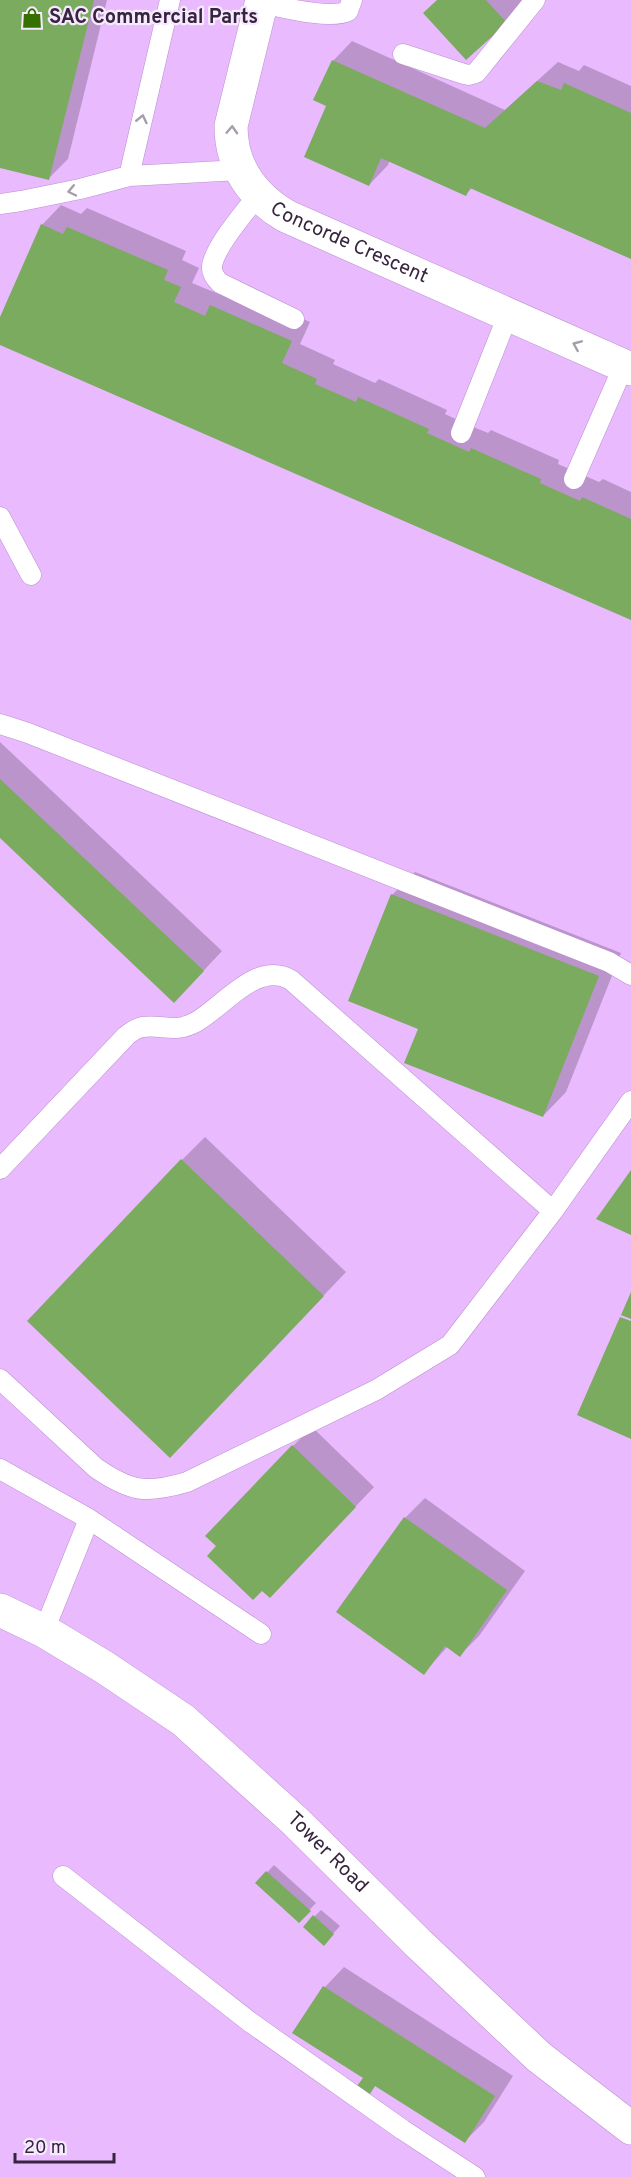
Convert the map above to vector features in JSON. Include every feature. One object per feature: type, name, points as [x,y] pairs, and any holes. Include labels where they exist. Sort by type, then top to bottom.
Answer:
[{"type":"street","points":[[249,183],[231,144],[231,126],[261,2]]},
{"type":"street","name":"Concorde Crescent","points":[[249,183],[286,216],[628,367]]},
{"type":"street","name":"Tower Road","points":[[0,1610],[44,1631],[104,1667],[183,1720],[295,1821],[419,1944],[539,2056],[631,2128]]},
{"type":"lane","points":[[129,176],[170,0]]},
{"type":"lane","points":[[261,2],[325,14],[340,14],[348,11],[352,0]]},
{"type":"lane","points":[[404,54],[464,74],[476,73],[535,0]]},
{"type":"lane","points":[[0,204],[68,192],[129,176],[249,183],[212,265],[212,273],[219,283],[294,319]]},
{"type":"lane","points":[[461,433],[508,315]]},
{"type":"lane","points":[[574,479],[628,367]]},
{"type":"lane","points":[[0,517],[31,575]]},
{"type":"lane","points":[[0,724],[28,733],[609,962],[631,975]]},
{"type":"lane","points":[[0,1168],[126,1036],[142,1027],[168,1029],[186,1027],[205,1016],[252,981],[268,974],[274,974],[291,980],[553,1211]]},
{"type":"lane","points":[[0,1379],[96,1468],[112,1479],[129,1487],[144,1490],[160,1490],[187,1482],[376,1390],[450,1345],[553,1211],[631,1101]]},
{"type":"lane","points":[[0,1468],[89,1519],[261,1634]]},
{"type":"lane","points":[[44,1631],[89,1519]]},
{"type":"lane","points":[[63,1876],[250,2022],[384,2117],[475,2177]]},
{"type":"building","points":[[0,0],[94,0],[49,180],[0,168]]},
{"type":"building","points":[[437,0],[486,0],[507,23],[466,60],[423,13]]},
{"type":"building","points":[[332,60],[485,128],[537,81],[561,90],[564,83],[631,113],[631,259],[470,188],[466,196],[381,158],[369,186],[304,157],[326,106],[313,100]]},
{"type":"building","points":[[41,224],[63,234],[67,227],[168,270],[164,280],[181,287],[174,302],[205,316],[210,305],[292,341],[282,363],[317,379],[315,384],[356,402],[358,397],[429,429],[427,433],[469,452],[471,448],[541,479],[540,483],[580,501],[582,497],[631,519],[631,620],[0,345],[0,317]]},
{"type":"building","points":[[0,779],[204,971],[174,1003],[0,838]]},
{"type":"building","points":[[391,894],[599,976],[543,1117],[404,1063],[418,1029],[348,1001]]},
{"type":"building","points":[[181,1159],[324,1296],[170,1458],[27,1321]]},
{"type":"building","points":[[631,1170],[631,1235],[596,1219]]},
{"type":"building","points":[[631,1292],[631,1319],[621,1315]]},
{"type":"building","points":[[620,1317],[631,1321],[631,1439],[577,1415]]},
{"type":"building","points":[[292,1445],[356,1507],[270,1598],[262,1591],[253,1600],[207,1556],[216,1546],[205,1536]]},
{"type":"building","points":[[404,1517],[507,1590],[460,1657],[445,1646],[424,1675],[336,1612]]},
{"type":"building","points":[[266,1871],[311,1911],[299,1923],[255,1883]]},
{"type":"building","points":[[313,1915],[334,1934],[324,1946],[303,1927]]},
{"type":"building","points":[[323,1986],[495,2096],[465,2143],[375,2086],[370,2094],[357,2086],[363,2078],[292,2033]]},
{"type":"place","name":"SAC Commercial Parts","points":[[32,18]]}]
